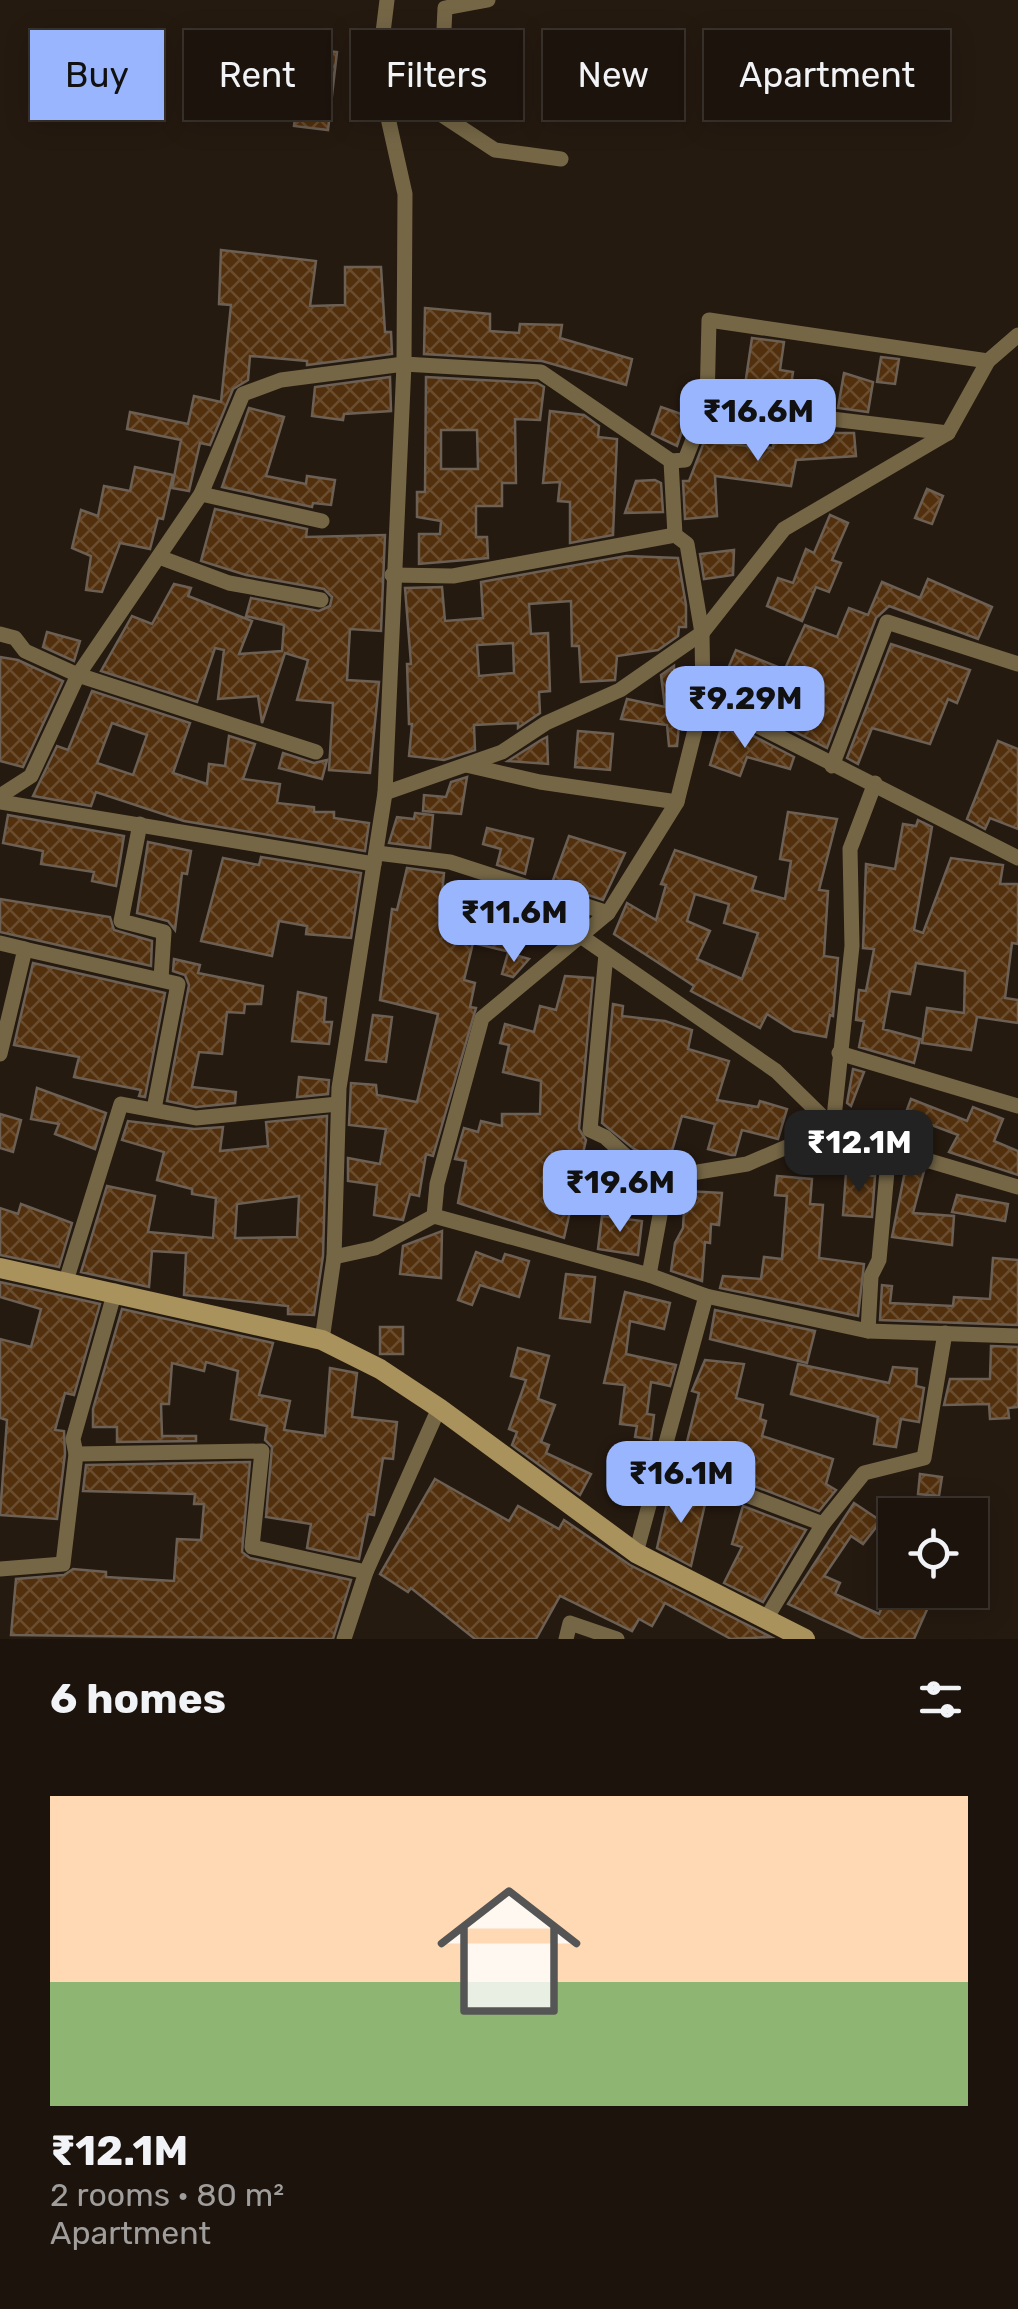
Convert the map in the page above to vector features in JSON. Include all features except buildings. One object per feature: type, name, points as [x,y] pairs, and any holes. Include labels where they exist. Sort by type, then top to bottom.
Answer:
[{"type":"main road","points":[[0,1268],[322,1340],[380,1369],[439,1408],[636,1553],[805,1639]]},
{"type":"street","points":[[383,30],[387,0]]},
{"type":"street","points":[[444,30],[445,8],[488,0]]},
{"type":"street","points":[[322,1340],[334,1257],[338,1104],[385,793],[404,364],[405,194],[388,120]]},
{"type":"street","points":[[449,120],[494,150],[562,159]]},
{"type":"street","points":[[0,799],[32,776],[78,674],[201,494],[243,394],[280,380],[404,364],[541,372],[671,461],[686,460],[706,404],[709,320],[988,362]]},
{"type":"street","points":[[385,793],[502,752],[546,724],[620,690],[702,633],[784,528],[948,433],[988,362],[1018,335]]},
{"type":"street","points":[[706,404],[948,433]]},
{"type":"street","points":[[671,461],[675,535]]},
{"type":"street","points":[[201,494],[322,521]]},
{"type":"street","points":[[392,575],[452,576],[675,535],[687,544],[702,633],[703,698],[677,802],[608,913],[482,1018],[437,1184],[434,1216]]},
{"type":"street","points":[[159,556],[229,582],[321,600]]},
{"type":"street","points":[[832,766],[887,622],[1018,664]]},
{"type":"street","points":[[0,634],[15,638],[25,651],[78,674],[316,752]]},
{"type":"street","points":[[703,698],[1018,858]]},
{"type":"street","points":[[466,765],[540,782],[677,802]]},
{"type":"street","points":[[833,1127],[852,946],[850,849],[875,783]]},
{"type":"street","points":[[0,799],[376,859],[450,862],[608,913]]},
{"type":"street","points":[[140,824],[121,921],[164,932],[161,979]]},
{"type":"street","points":[[582,937],[776,1071],[833,1127],[889,1150],[1018,1187]]},
{"type":"street","points":[[0,943],[178,984],[154,1109]]},
{"type":"street","points":[[0,1054],[24,949]]},
{"type":"street","points":[[606,954],[590,1130],[605,1137],[628,1158],[667,1176],[748,1164],[833,1127]]},
{"type":"street","points":[[839,1053],[1018,1106]]},
{"type":"street","points":[[66,1281],[121,1104],[196,1118],[338,1104]]},
{"type":"street","points":[[868,1331],[870,1276],[879,1260],[889,1150]]},
{"type":"street","points":[[649,1275],[667,1176]]},
{"type":"street","points":[[334,1257],[376,1248],[434,1216],[649,1275],[706,1296],[868,1331],[1018,1336]]},
{"type":"street","points":[[0,1569],[63,1564],[76,1454],[73,1439],[115,1291]]},
{"type":"street","points":[[636,1553],[706,1296]]},
{"type":"street","points":[[766,1619],[824,1524],[864,1473],[924,1458],[946,1333]]},
{"type":"street","points":[[344,1639],[366,1572],[439,1408]]},
{"type":"street","points":[[76,1454],[262,1452],[252,1547],[366,1572]]},
{"type":"street","points":[[656,1471],[741,1494],[824,1524]]},
{"type":"street","points":[[566,1639],[570,1622],[618,1639]]}]
